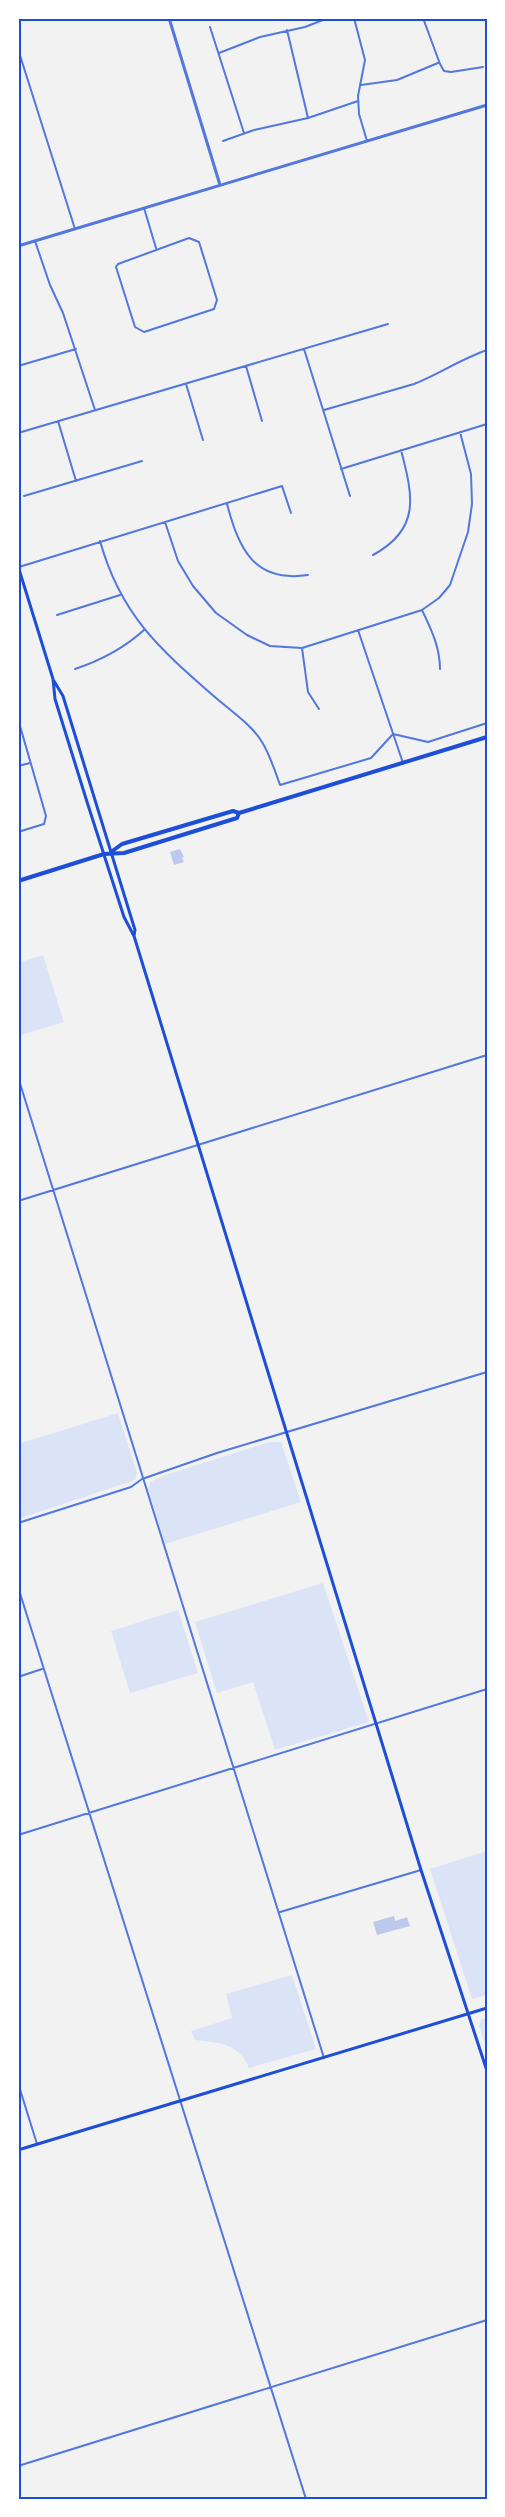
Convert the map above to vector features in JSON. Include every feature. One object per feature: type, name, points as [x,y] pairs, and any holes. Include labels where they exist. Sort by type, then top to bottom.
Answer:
[{"type":"main road","points":[[18,567],[53,679],[55,699],[124,917],[134,936],[421,1870],[487,2072]]},
{"type":"main road","points":[[53,679],[63,696],[135,930],[134,936]]},
{"type":"main road","points":[[18,881],[111,852],[122,844],[233,811],[239,813],[487,737]]},
{"type":"main road","points":[[111,852],[124,853],[237,818],[239,813]]},
{"type":"main road","points":[[18,2150],[487,2008]]},
{"type":"street","points":[[169,18],[220,185]]},
{"type":"street","points":[[219,53],[260,37],[328,18]]},
{"type":"street","points":[[354,18],[365,60],[358,101],[366,141]]},
{"type":"street","points":[[423,18],[444,71],[483,67]]},
{"type":"street","points":[[210,27],[244,134]]},
{"type":"street","points":[[287,30],[308,118]]},
{"type":"street","points":[[18,49],[75,229]]},
{"type":"street","points":[[360,85],[398,80],[439,62]]},
{"type":"street","points":[[223,141],[308,118],[358,101]]},
{"type":"street","points":[[18,246],[487,105]]},
{"type":"street","points":[[144,207],[157,248]]},
{"type":"street","points":[[195,238],[199,242],[217,300],[214,309],[144,332],[135,327],[116,267],[118,264],[157,248],[195,238]]},
{"type":"street","points":[[35,241],[76,349],[95,410]]},
{"type":"street","points":[[18,433],[388,324]]},
{"type":"street","points":[[18,366],[76,349]]},
{"type":"street","points":[[304,349],[350,496]]},
{"type":"street","points":[[324,410],[428,379],[455,362],[487,350]]},
{"type":"street","points":[[246,366],[262,421]]},
{"type":"street","points":[[186,384],[203,440]]},
{"type":"street","points":[[58,421],[76,481]]},
{"type":"street","points":[[341,469],[487,424]]},
{"type":"street","points":[[165,522],[178,561],[193,586],[216,613],[248,635],[270,646],[302,648],[422,610],[439,598],[450,585],[468,532],[472,504],[471,474],[460,432]]},
{"type":"street","points":[[373,555],[388,547],[398,538],[411,512],[411,486],[401,450]]},
{"type":"street","points":[[24,496],[142,461]]},
{"type":"street","points":[[18,567],[282,486],[291,513]]},
{"type":"street","points":[[227,504],[234,531],[241,546],[260,566],[288,578],[308,575]]},
{"type":"street","points":[[100,541],[108,567],[121,594],[144,630],[172,659],[250,727],[262,742],[280,785],[371,758],[393,734]]},
{"type":"street","points":[[57,615],[121,594]]},
{"type":"street","points":[[422,610],[434,634],[440,656],[440,669]]},
{"type":"street","points":[[75,669],[116,653],[144,630]]},
{"type":"street","points":[[358,630],[403,763]]},
{"type":"street","points":[[302,648],[308,692],[319,709]]},
{"type":"street","points":[[18,719],[46,816],[44,824],[18,832]]},
{"type":"street","points":[[393,734],[428,742],[487,723]]},
{"type":"street","points":[[18,766],[30,763]]},
{"type":"street","points":[[18,1201],[487,1055]]},
{"type":"street","points":[[18,1077],[324,2058]]},
{"type":"street","points":[[18,1523],[131,1487],[142,1479],[287,1432],[487,1372]]},
{"type":"street","points":[[18,1587],[42,1669],[306,2499]]},
{"type":"street","points":[[18,1677],[42,1669]]},
{"type":"street","points":[[18,1835],[487,1689]]},
{"type":"street","points":[[279,1913],[421,1870]]},
{"type":"street","points":[[18,2083],[37,2144]]},
{"type":"street","points":[[18,2466],[487,2320]]},
{"type":"shaded area","points":[[43,955],[64,1022],[18,1036],[18,963]]},
{"type":"shaded area","points":[[118,1413],[137,1473],[135,1480],[18,1519],[18,1444]]},
{"type":"shaded area","points":[[269,1442],[281,1442],[301,1502],[165,1544],[148,1489],[150,1482],[165,1475]]},
{"type":"shaded area","points":[[323,1583],[369,1722],[275,1750],[253,1682],[217,1693],[195,1622]]},
{"type":"shaded area","points":[[178,1610],[198,1673],[130,1693],[111,1631]]},
{"type":"shaded area","points":[[487,1851],[487,1995],[472,1999],[430,1869]]},
{"type":"shaded area","points":[[292,1975],[316,2049],[249,2068],[245,2060],[234,2049],[195,2040],[191,2031],[232,2018],[226,1994]]},
{"type":"shaded area","points":[[487,2018],[487,2049],[479,2026],[481,2019]]},
{"type":"building","points":[[180,849],[184,862],[174,865],[170,852]]},
{"type":"building","points":[[394,1916],[395,1921],[407,1917],[410,1926],[377,1935],[373,1922]]}]
